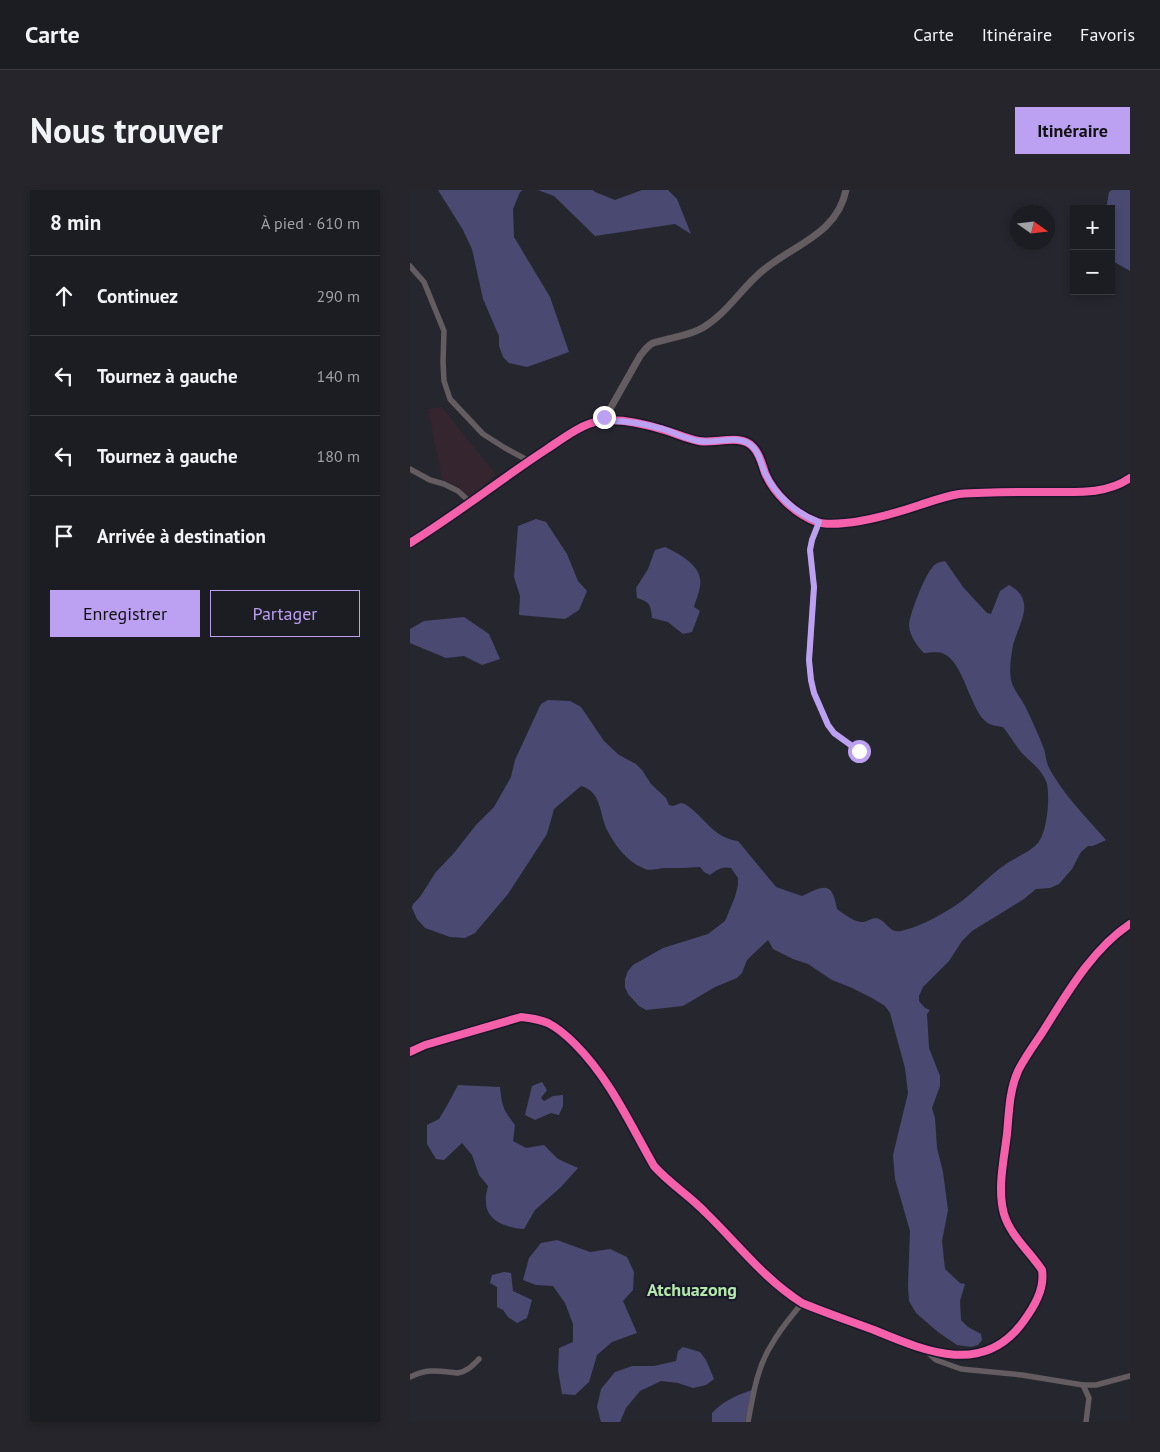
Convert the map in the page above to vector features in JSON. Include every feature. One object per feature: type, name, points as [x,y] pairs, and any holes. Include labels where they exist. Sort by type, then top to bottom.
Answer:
[{"type":"street","points":[[599,421],[610,409],[640,356],[646,349],[654,342],[687,335],[719,317],[762,271],[821,232],[839,211],[846,190]]},
{"type":"street","points":[[410,266],[424,282],[444,331],[443,372],[450,399],[483,434],[529,461]]},
{"type":"street","points":[[410,543],[442,523],[568,434],[599,421],[643,424],[700,441],[744,441],[752,446],[759,455],[766,474],[782,498],[808,518],[834,524],[870,519],[958,494],[1093,491],[1110,488],[1130,478]]},
{"type":"street","points":[[410,469],[430,480],[458,491],[470,502]]},
{"type":"street","points":[[819,522],[810,550],[814,587],[809,660],[811,680],[814,693],[828,725],[834,733],[859,751]]},
{"type":"street","points":[[410,1052],[426,1045],[521,1017],[533,1018],[549,1024],[567,1036],[600,1072],[654,1166],[664,1177],[706,1212],[755,1265],[776,1284],[802,1303],[925,1350],[962,1356],[986,1352],[997,1347],[1021,1325],[1036,1301],[1044,1279],[1042,1270],[1009,1226],[1004,1213],[1002,1198],[1011,1093],[1018,1072],[1064,998],[1106,944],[1130,924]]},
{"type":"street","points":[[748,1422],[761,1365],[771,1344],[802,1303]]},
{"type":"street","points":[[925,1350],[936,1360],[961,1369],[1022,1375],[1083,1386],[1096,1385],[1130,1376]]},
{"type":"street","points":[[410,1377],[428,1370],[458,1373],[468,1370],[480,1359]]},
{"type":"street","points":[[1083,1386],[1089,1398],[1086,1422]]},
{"type":"shaded area","points":[[438,190],[523,190],[520,192],[513,209],[514,237],[550,297],[569,352],[527,367],[509,363],[503,357],[499,346],[499,336],[483,299],[472,249],[463,230]]},
{"type":"shaded area","points":[[538,190],[593,190],[615,200],[642,190],[668,190],[677,199],[691,234],[675,224],[595,236],[554,196]]},
{"type":"shaded area","points":[[1112,190],[1130,190],[1130,271],[1115,262],[1115,205],[1107,205],[1109,192]]},
{"type":"shaded area","points":[[442,407],[496,474],[469,498],[460,489],[442,479],[428,409]]},
{"type":"shaded area","points":[[536,519],[546,522],[567,554],[578,581],[587,591],[579,610],[565,619],[519,615],[520,596],[514,577],[518,526]]},
{"type":"shaded area","points":[[665,547],[691,563],[700,579],[694,607],[700,611],[692,632],[683,634],[668,622],[652,618],[649,605],[637,598],[636,588],[648,569],[655,550]]},
{"type":"shaded area","points":[[945,561],[963,587],[987,613],[991,614],[1000,591],[1009,585],[1022,598],[1024,612],[1013,645],[1011,658],[1012,684],[1034,725],[1044,749],[1048,766],[1055,778],[1075,805],[1106,840],[1093,846],[1088,846],[1081,852],[1072,869],[1059,884],[1050,888],[1036,889],[1024,899],[972,931],[962,941],[949,961],[923,987],[919,996],[919,1001],[925,1008],[930,1010],[927,1014],[929,1048],[940,1076],[940,1086],[932,1108],[948,1210],[942,1241],[945,1269],[960,1283],[965,1284],[960,1301],[961,1320],[968,1327],[981,1334],[982,1340],[978,1345],[971,1347],[957,1345],[938,1332],[916,1313],[909,1301],[910,1231],[895,1179],[893,1155],[908,1093],[905,1068],[890,1013],[885,1006],[852,988],[832,980],[808,964],[773,949],[768,940],[747,960],[742,973],[737,978],[715,987],[683,1006],[646,1010],[639,1006],[628,994],[625,987],[625,979],[633,965],[663,948],[708,934],[725,921],[738,885],[738,878],[731,868],[722,868],[710,875],[700,867],[648,870],[637,865],[617,847],[604,823],[596,798],[588,789],[581,786],[554,809],[547,834],[508,894],[475,933],[465,938],[450,937],[425,928],[417,919],[412,908],[436,872],[494,807],[511,777],[515,760],[541,704],[548,700],[570,701],[581,707],[604,741],[619,755],[636,764],[651,784],[666,798],[669,805],[685,804],[722,836],[738,841],[776,887],[802,896],[816,889],[826,888],[833,894],[837,909],[850,918],[864,922],[877,918],[894,931],[901,931],[925,923],[956,905],[1000,868],[1038,843],[1046,823],[1048,798],[1047,784],[1043,774],[1021,752],[1003,727],[990,724],[982,718],[957,667],[951,659],[940,653],[924,653],[912,637],[909,626],[914,605],[933,566]]},
{"type":"shaded area","points":[[464,617],[489,634],[500,659],[482,665],[464,656],[446,658],[410,643],[410,629],[424,621]]},
{"type":"shaded area","points":[[542,1082],[547,1090],[541,1098],[544,1101],[553,1096],[563,1095],[563,1106],[559,1115],[551,1113],[535,1120],[525,1115],[532,1086]]},
{"type":"shaded area","points":[[458,1085],[500,1087],[504,1108],[515,1125],[513,1141],[526,1148],[544,1145],[558,1159],[578,1168],[561,1187],[535,1210],[524,1229],[499,1223],[490,1215],[486,1200],[488,1186],[479,1175],[472,1155],[462,1143],[444,1160],[436,1159],[427,1144],[427,1125],[439,1119]]},
{"type":"shaded area","points":[[557,1240],[590,1252],[610,1249],[627,1257],[634,1272],[633,1290],[623,1301],[637,1333],[612,1342],[597,1355],[589,1382],[575,1395],[562,1394],[558,1370],[559,1348],[573,1342],[573,1324],[565,1303],[553,1286],[536,1285],[523,1280],[529,1258],[541,1243]]},
{"type":"shaded area","points":[[504,1272],[511,1273],[513,1291],[532,1300],[527,1318],[517,1323],[497,1307],[497,1287],[490,1283],[492,1275]]},
{"type":"shaded area","points":[[683,1347],[700,1352],[706,1360],[714,1379],[706,1385],[693,1388],[678,1383],[661,1381],[640,1391],[626,1408],[620,1422],[601,1422],[597,1407],[601,1389],[615,1372],[632,1366],[654,1366],[676,1361],[678,1351]]},
{"type":"shaded area","points":[[752,1390],[745,1422],[712,1422],[712,1413],[721,1405],[736,1396]]},
{"type":"cycle path","points":[[410,543],[566,436],[593,422],[600,421],[616,420],[641,424],[705,442],[735,440],[748,443],[761,459],[769,481],[780,496],[793,509],[824,524],[873,519],[959,494],[1097,491],[1119,484],[1130,478]]},
{"type":"cycle path","points":[[410,1052],[425,1045],[521,1017],[548,1023],[572,1041],[599,1072],[619,1102],[654,1166],[700,1207],[775,1283],[802,1303],[913,1345],[933,1351],[972,1354],[990,1349],[1007,1339],[1031,1310],[1038,1298],[1042,1284],[1042,1270],[1011,1229],[1004,1214],[1002,1204],[1002,1174],[1010,1102],[1015,1079],[1027,1056],[1070,988],[1104,946],[1130,924]]},
{"type":"district","name":"Atchuazong","points":[[692,1290]]},
{"type":"route","points":[[604,417],[599,421],[625,421],[643,424],[700,441],[744,441],[752,446],[759,455],[766,474],[782,498],[808,518],[819,522],[810,550],[814,587],[809,660],[811,680],[814,693],[828,725],[834,733],[859,751]]}]
